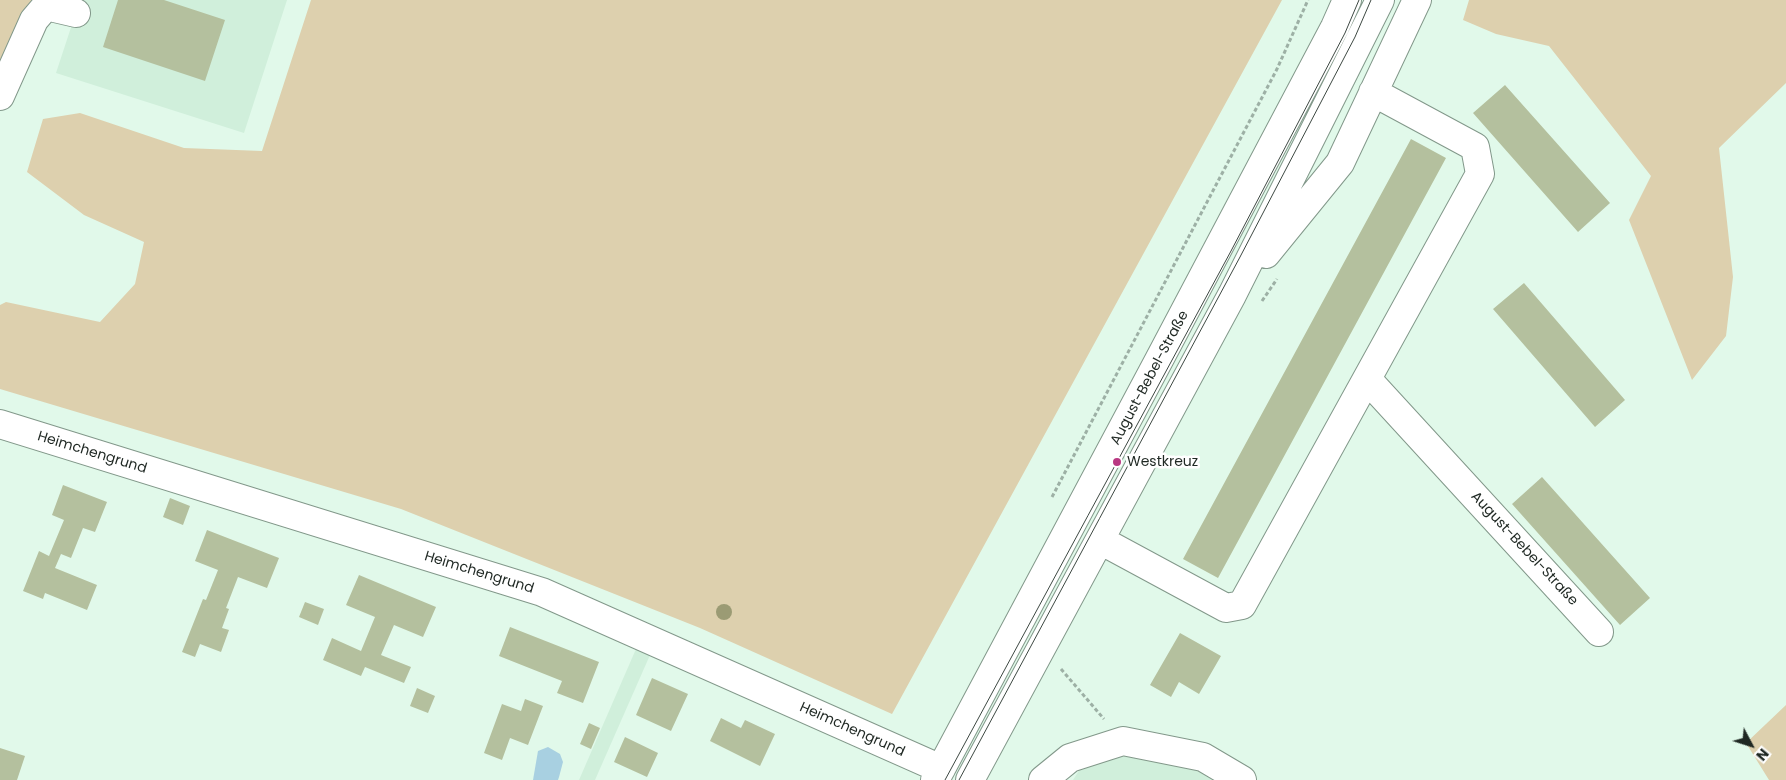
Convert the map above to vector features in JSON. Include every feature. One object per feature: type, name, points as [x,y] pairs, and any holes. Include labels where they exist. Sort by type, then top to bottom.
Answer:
[{"type":"street","name":"August-Bebel-Straße","points":[[938,775],[1159,360],[1347,0]]},
{"type":"street","points":[[972,779],[1232,295],[1380,0]]},
{"type":"street","points":[[1232,295],[1340,163],[1417,0]]},
{"type":"street","points":[[0,96],[34,20],[46,6],[76,13]]},
{"type":"street","points":[[1100,540],[1226,608],[1242,605],[1480,174],[1475,147],[1374,92]]},
{"type":"street","name":"August-Bebel-Straße","points":[[1367,379],[1599,632]]},
{"type":"street","name":"Heimchengrund","points":[[0,424],[542,592],[938,775]]},
{"type":"street","points":[[1043,780],[1070,758],[1123,741],[1203,757],[1242,780]]},
{"type":"path","points":[[1050,502],[1277,68],[1308,0]]},
{"type":"path","points":[[1257,307],[1280,274]]},
{"type":"path","points":[[1056,677],[1065,661]]},
{"type":"path","points":[[1060,669],[1123,741]]},
{"type":"shaded area","points":[[0,0],[32,0],[0,75]]},
{"type":"shaded area","points":[[80,0],[287,0],[244,133],[56,73]]},
{"type":"shaded area","points":[[311,0],[1282,0],[892,714],[700,628],[401,509],[0,389],[0,305],[6,302],[100,322],[135,284],[144,242],[84,215],[27,172],[43,119],[80,113],[184,148],[262,151]]},
{"type":"shaded area","points":[[1469,0],[1786,0],[1786,83],[1719,148],[1733,277],[1726,336],[1692,380],[1629,220],[1651,176],[1549,46],[1496,34],[1463,20]]},
{"type":"shaded area","points":[[636,649],[650,655],[595,780],[579,780]]},
{"type":"shaded area","points":[[1786,705],[1786,780],[1769,780],[1746,743]]},
{"type":"shaded area","points":[[1121,755],[1206,772],[1218,780],[1073,780],[1080,769]]},
{"type":"water","points":[[548,747],[560,754],[563,762],[558,780],[533,780],[538,751]]},
{"type":"building","points":[[118,0],[164,0],[225,20],[205,81],[103,47]]},
{"type":"building","points":[[1505,85],[1610,203],[1578,232],[1473,113]]},
{"type":"building","points":[[1411,139],[1446,158],[1218,578],[1183,559]]},
{"type":"building","points":[[1524,283],[1625,400],[1595,427],[1493,309]]},
{"type":"building","points":[[1542,477],[1650,598],[1620,625],[1512,504]]},
{"type":"building","points":[[63,485],[107,502],[95,532],[83,528],[71,558],[61,554],[55,568],[97,585],[87,610],[45,593],[43,599],[23,591],[39,551],[49,556],[64,520],[52,515]]},
{"type":"building","points":[[170,498],[190,506],[183,525],[163,517]]},
{"type":"building","points":[[207,530],[279,558],[267,588],[238,577],[226,608],[229,609],[222,628],[229,630],[221,652],[200,644],[195,657],[182,652],[203,599],[206,600],[218,570],[195,561]]},
{"type":"building","points":[[359,575],[436,607],[423,637],[394,625],[381,655],[411,667],[404,683],[365,667],[361,676],[323,660],[332,638],[361,651],[375,617],[346,605]]},
{"type":"building","points":[[305,602],[324,609],[318,625],[299,617]]},
{"type":"building","points":[[510,627],[599,662],[583,703],[557,693],[562,681],[499,656]]},
{"type":"building","points":[[1180,633],[1221,656],[1199,694],[1179,682],[1171,697],[1150,685]]},
{"type":"building","points":[[652,678],[688,694],[671,731],[636,715]]},
{"type":"building","points":[[417,688],[435,696],[428,713],[410,706]]},
{"type":"building","points":[[525,699],[543,706],[528,745],[510,738],[502,760],[484,753],[502,704],[521,711]]},
{"type":"building","points":[[721,718],[741,728],[745,720],[775,734],[760,766],[710,741]]},
{"type":"building","points":[[589,723],[600,728],[591,749],[580,744]]},
{"type":"building","points":[[625,737],[658,753],[647,777],[614,762]]},
{"type":"building","points":[[0,748],[25,756],[17,780],[0,780]]},
{"type":"tram line","points":[[945,780],[1231,251],[1345,33],[1359,0]]},
{"type":"tram line","points":[[959,780],[1240,257],[1355,37],[1371,0]]},
{"type":"place","name":"Westkreuz","points":[[1117,462]]}]
